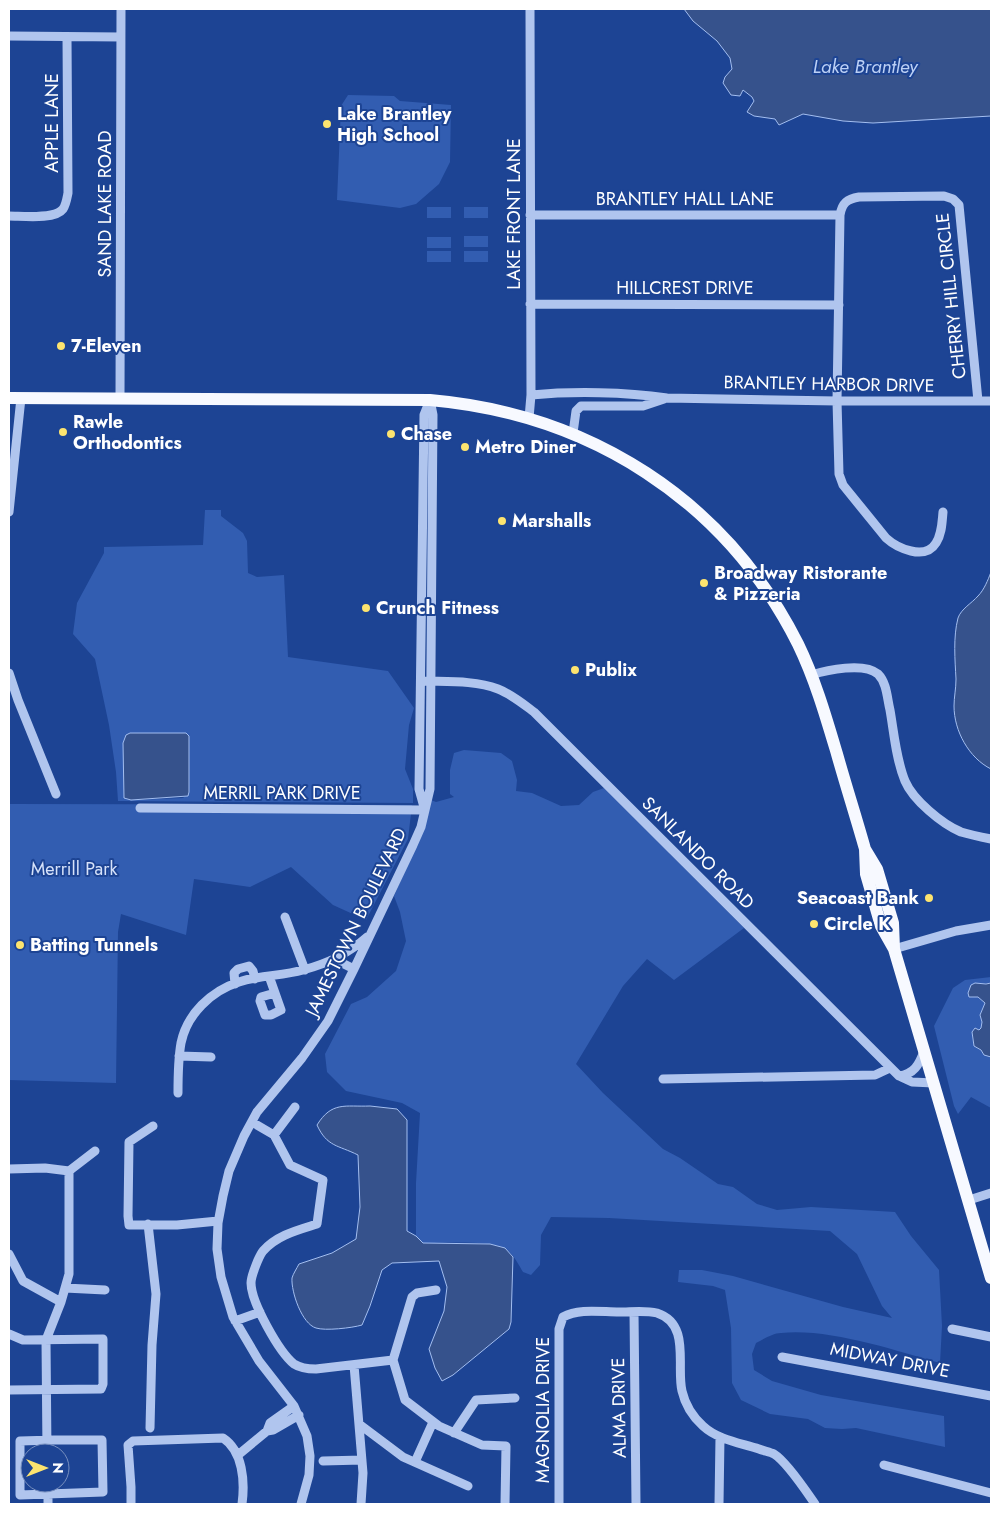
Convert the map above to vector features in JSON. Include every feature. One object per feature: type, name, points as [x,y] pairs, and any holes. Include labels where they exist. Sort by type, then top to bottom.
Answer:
[{"type":"main road","points":[[15,398],[430,400],[469,404],[529,418],[573,434],[621,457],[654,478],[692,507],[724,538],[750,569],[776,606],[797,643],[811,675],[865,849],[866,874],[881,926],[894,948],[991,1278]]},
{"type":"street","name":"SAND LAKE ROAD","points":[[120,399],[121,9]]},
{"type":"street","name":"LAKE FRONT LANE","points":[[529,418],[531,395],[530,9]]},
{"type":"street","points":[[9,36],[121,37]]},
{"type":"street","name":"APPLE LANE","points":[[9,216],[51,216],[63,209],[68,193],[68,37]]},
{"type":"street","name":"CHERRY HILL CIRCLE","points":[[840,215],[841,207],[848,199],[859,197],[944,196],[953,199],[959,205],[978,401]]},
{"type":"street","name":"BRANTLEY HALL LANE","points":[[530,215],[840,215]]},
{"type":"street","points":[[840,215],[837,401],[838,460],[842,485],[886,538],[903,549],[925,551],[932,548],[940,535],[943,512]]},
{"type":"street","name":"HILLCREST DRIVE","points":[[530,304],[839,305]]},
{"type":"street","name":"BRANTLEY HARBOR DRIVE","points":[[531,395],[556,393],[649,395],[667,398],[837,401],[991,400]]},
{"type":"street","points":[[9,512],[15,398]]},
{"type":"street","name":"BRANTLEY HARBOR DRIVE","points":[[573,434],[576,411],[581,406],[643,406],[667,398]]},
{"type":"street","name":"JAMESTOWN BOULEVARD","points":[[301,1504],[309,1474],[310,1456],[307,1436],[294,1406],[259,1361],[235,1321],[221,1277],[217,1250],[218,1221],[229,1171],[252,1122],[328,1021],[403,868],[421,826],[424,810],[419,788],[426,682],[424,414],[430,400]]},
{"type":"street","points":[[811,675],[833,668],[869,670],[877,673],[885,687],[900,765],[906,783],[920,802],[942,821],[961,832],[991,839]]},
{"type":"street","points":[[9,673],[13,702],[56,794]]},
{"type":"street","name":"SANLANDO ROAD","points":[[426,682],[480,684],[516,698],[534,712],[890,1068],[899,1076],[912,1082],[934,1083]]},
{"type":"street","name":"MERRIL PARK DRIVE","points":[[140,808],[424,810]]},
{"type":"street","points":[[285,917],[305,970]]},
{"type":"street","points":[[894,948],[956,931],[991,925]]},
{"type":"street","points":[[178,1093],[181,1042],[188,1022],[202,1004],[220,991],[235,984],[305,970],[334,959],[358,945],[371,934]]},
{"type":"street","points":[[334,959],[354,969]]},
{"type":"street","points":[[235,984],[235,971],[250,966],[255,979]]},
{"type":"street","points":[[269,976],[275,993],[280,1010],[271,1015],[266,1015],[260,1002],[262,996],[275,993]]},
{"type":"street","points":[[899,1076],[906,1075],[914,1070],[924,1052]]},
{"type":"street","points":[[179,1056],[211,1057]]},
{"type":"street","points":[[663,1079],[875,1075],[890,1068]]},
{"type":"street","points":[[274,1135],[294,1106]]},
{"type":"street","points":[[252,1122],[274,1135],[290,1165],[324,1180],[317,1224],[280,1237],[263,1252],[251,1283],[260,1312],[272,1334],[295,1365],[306,1369],[393,1360]]},
{"type":"street","points":[[153,1126],[129,1142],[129,1226],[148,1224],[177,1225],[218,1221]]},
{"type":"street","points":[[9,1169],[45,1168],[69,1171],[95,1151]]},
{"type":"street","points":[[47,1441],[46,1340],[61,1302],[69,1274],[69,1171]]},
{"type":"street","points":[[969,1200],[991,1193]]},
{"type":"street","points":[[148,1224],[156,1294],[152,1345],[150,1428]]},
{"type":"street","points":[[9,1254],[23,1281],[61,1302]]},
{"type":"street","points":[[65,1288],[105,1290]]},
{"type":"street","points":[[436,1290],[417,1293],[412,1297],[393,1360],[405,1400],[433,1422],[454,1433],[482,1445],[506,1446],[506,1504]]},
{"type":"street","points":[[235,1321],[260,1312]]},
{"type":"street","name":"MAGNOLIA DRIVE","points":[[558,1504],[559,1329],[563,1317],[578,1312],[634,1312]]},
{"type":"street","points":[[634,1312],[660,1314],[672,1323],[679,1337],[682,1393],[687,1404],[702,1425],[720,1437],[774,1454],[798,1479],[815,1504]]},
{"type":"street","name":"ALMA DRIVE","points":[[634,1312],[636,1504]]},
{"type":"street","points":[[952,1329],[991,1336]]},
{"type":"street","points":[[9,1334],[22,1340],[103,1339],[103,1384],[101,1389],[9,1390]]},
{"type":"street","name":"MIDWAY DRIVE","points":[[782,1357],[991,1396]]},
{"type":"street","points":[[354,1365],[363,1473],[361,1504]]},
{"type":"street","points":[[454,1433],[476,1400],[515,1398]]},
{"type":"street","points":[[238,1456],[267,1431],[270,1423],[294,1406]]},
{"type":"street","points":[[267,1431],[273,1430],[299,1415]]},
{"type":"street","points":[[415,1462],[433,1422]]},
{"type":"street","points":[[359,1424],[403,1456],[468,1486]]},
{"type":"street","points":[[719,1504],[720,1437]]},
{"type":"street","points":[[131,1504],[128,1445],[133,1442],[223,1438],[230,1442],[238,1456],[242,1478],[242,1504]]},
{"type":"street","points":[[20,1443],[102,1440],[103,1492],[70,1493]]},
{"type":"street","points":[[323,1461],[362,1460]]},
{"type":"street","points":[[884,1465],[991,1494]]},
{"type":"street","points":[[20,1493],[48,1493],[48,1504]]},
{"type":"green space","points":[[348,95],[394,96],[400,101],[451,105],[450,162],[439,184],[416,204],[400,208],[337,200],[341,106]]},
{"type":"green space","points":[[427,207],[451,207],[451,218],[427,218]]},
{"type":"green space","points":[[464,207],[488,207],[488,218],[464,218]]},
{"type":"green space","points":[[464,236],[488,236],[488,247],[464,247]]},
{"type":"green space","points":[[427,237],[451,237],[451,248],[427,248]]},
{"type":"green space","points":[[427,251],[451,251],[451,262],[427,262]]},
{"type":"green space","points":[[464,251],[488,251],[488,262],[464,262]]},
{"type":"green space","points":[[205,510],[221,510],[221,516],[243,533],[247,541],[248,573],[257,577],[284,575],[288,657],[388,671],[414,708],[409,725],[405,769],[413,789],[413,803],[118,801],[109,725],[95,659],[73,634],[77,603],[104,553],[104,547],[203,545]],"holes":[[[188,781],[189,792],[183,798],[131,800],[124,798]]]},
{"type":"green space","points":[[464,750],[501,753],[512,761],[517,780],[516,791],[532,793],[561,806],[579,805],[593,792],[604,788],[744,928],[674,980],[647,959],[623,986],[576,1064],[603,1093],[663,1149],[680,1158],[718,1184],[733,1187],[757,1204],[777,1210],[811,1207],[895,1212],[911,1236],[939,1270],[942,1326],[940,1363],[861,1341],[800,1332],[778,1333],[756,1343],[752,1354],[754,1370],[772,1381],[821,1395],[944,1416],[945,1447],[856,1428],[825,1428],[808,1419],[770,1414],[741,1400],[732,1383],[731,1328],[725,1290],[713,1286],[678,1282],[679,1270],[702,1270],[733,1276],[843,1307],[892,1318],[882,1306],[857,1254],[830,1231],[609,1218],[551,1217],[541,1235],[540,1265],[531,1275],[523,1272],[510,1252],[497,1245],[465,1242],[423,1243],[416,1236],[416,1183],[420,1113],[402,1103],[346,1091],[327,1072],[325,1054],[351,1004],[367,997],[396,971],[406,941],[400,912],[394,896],[424,828],[431,800],[436,802],[454,797],[450,794],[450,770],[454,753]]},
{"type":"green space","name":"Merrill Park","points":[[9,804],[412,805],[408,839],[366,920],[333,905],[291,867],[250,887],[194,879],[186,935],[121,914],[118,932],[116,1083],[9,1080]]},
{"type":"green space","points":[[991,977],[991,983],[981,984],[969,997],[978,997],[985,1003],[980,1015],[981,1028],[972,1036],[974,1046],[991,1057],[991,1108],[971,1097],[958,1114],[954,1106],[934,1026],[953,988],[965,980]]},
{"type":"water","name":"Lake Brantley","points":[[684,9],[991,9],[991,116],[873,123],[843,121],[803,114],[779,125],[775,119],[754,116],[747,112],[754,101],[743,90],[740,96],[731,95],[723,83],[725,77],[732,69],[730,58],[717,41],[693,21]]},
{"type":"water","points":[[991,572],[991,769],[976,758],[964,743],[957,725],[954,706],[956,625],[962,612],[982,591]]},
{"type":"water","points":[[130,733],[186,733],[189,736],[188,796],[131,800],[124,798],[123,743],[126,735]]},
{"type":"water","points":[[975,983],[991,983],[991,1057],[984,1055],[981,1050],[974,1046],[972,1032],[975,1028],[979,1030],[981,1028],[980,1015],[985,1003],[978,997],[969,997],[968,993],[971,985]]},
{"type":"water","points":[[346,1106],[397,1109],[407,1120],[407,1231],[423,1243],[490,1244],[505,1248],[513,1257],[511,1322],[509,1329],[453,1375],[442,1381],[435,1368],[429,1349],[444,1311],[447,1287],[439,1261],[392,1263],[382,1270],[362,1325],[358,1326],[339,1329],[316,1328],[302,1314],[293,1291],[292,1278],[299,1264],[332,1253],[356,1239],[360,1207],[358,1155],[329,1142],[317,1125],[328,1112],[334,1109]]},
{"type":"place","name":"Lake Brantley High School","points":[[327,124]]},
{"type":"place","name":"7-Eleven","points":[[61,346]]},
{"type":"place","name":"Rawle Orthodontics","points":[[63,432]]},
{"type":"place","name":"Chase","points":[[391,434]]},
{"type":"place","name":"Metro Diner","points":[[465,447]]},
{"type":"place","name":"Marshalls","points":[[502,521]]},
{"type":"place","name":"Broadway Ristorante & Pizzeria","points":[[704,583]]},
{"type":"place","name":"Crunch Fitness","points":[[366,608]]},
{"type":"place","name":"Publix","points":[[575,670]]},
{"type":"place","name":"Seacoast Bank","points":[[929,898]]},
{"type":"place","name":"Circle K","points":[[814,924]]},
{"type":"place","name":"Batting Tunnels","points":[[20,945]]}]
